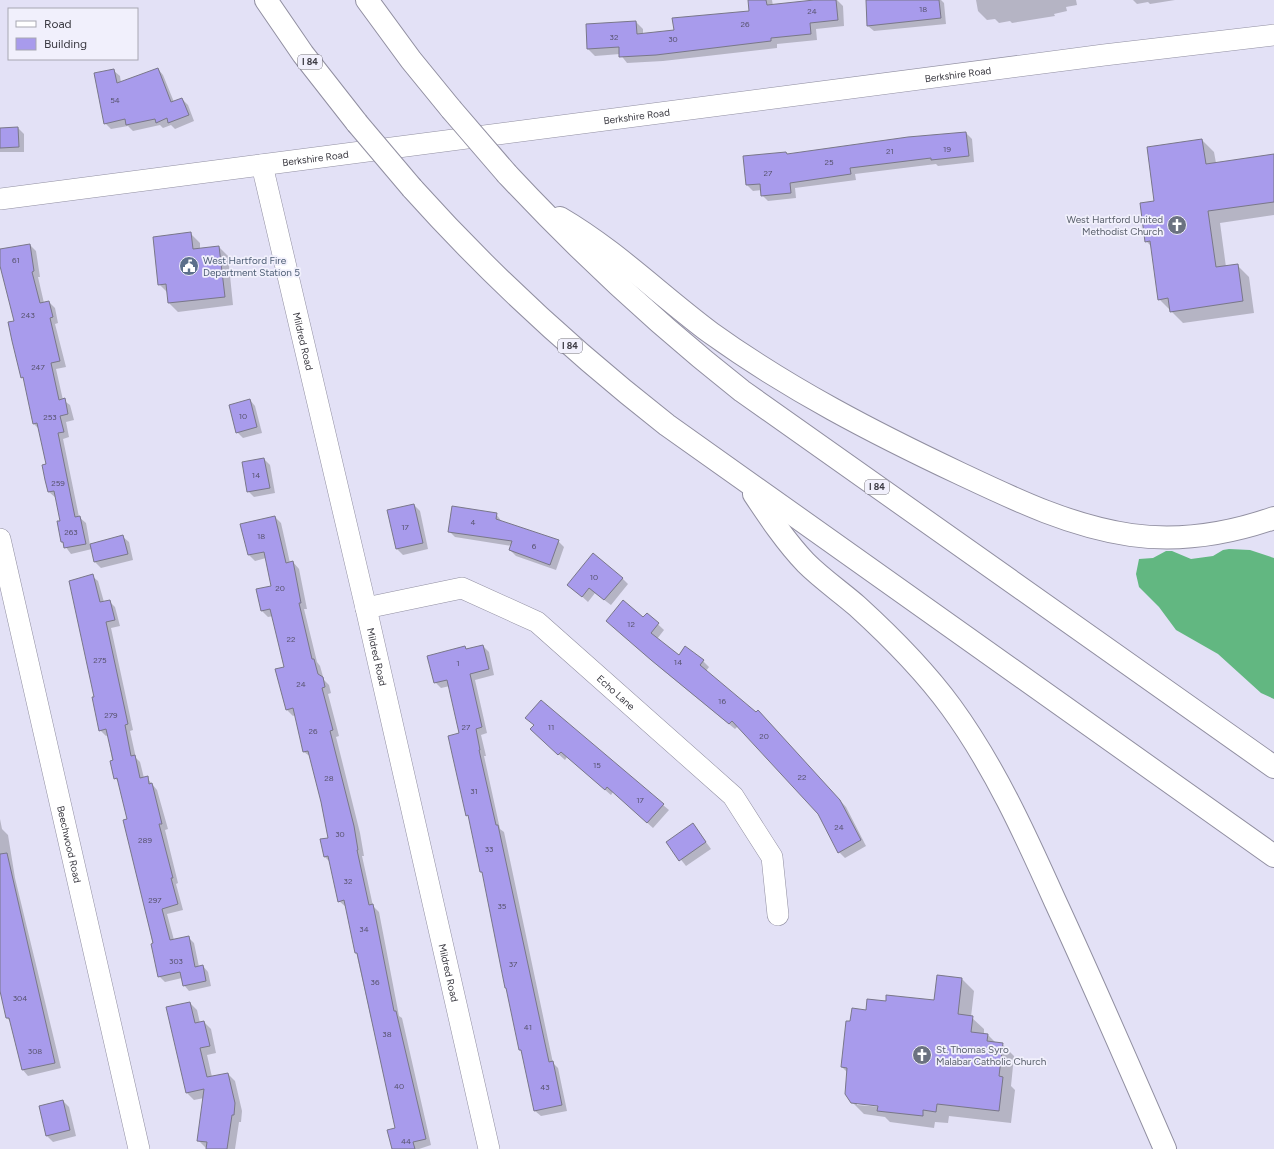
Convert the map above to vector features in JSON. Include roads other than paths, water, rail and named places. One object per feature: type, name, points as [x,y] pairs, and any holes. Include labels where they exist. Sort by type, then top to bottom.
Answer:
[{"type":"highway","name":"I 84","points":[[266,0],[304,54],[357,123],[412,188],[477,258],[562,338],[648,410],[747,483],[1274,856]]},
{"type":"highway","name":"I 84","points":[[367,0],[411,60],[507,174],[536,205],[642,308],[742,391],[1274,766]]},
{"type":"highway","points":[[536,205],[598,242],[689,316],[787,384],[880,434],[1032,507],[1092,528],[1148,536],[1192,537],[1217,534],[1274,518]]},
{"type":"highway","points":[[747,483],[781,533],[805,562],[872,619],[918,666],[952,708],[982,755],[1024,833],[1086,967],[1165,1149]]},
{"type":"street","name":"Berkshire Road","points":[[0,199],[1097,56],[1274,35]]},
{"type":"street","name":"Mildred Road","points":[[262,165],[366,608],[489,1149]]},
{"type":"street","name":"Beechwood Road","points":[[0,539],[139,1149]]},
{"type":"street","name":"Echo Lane","points":[[366,608],[462,588],[537,622],[733,796],[772,857],[778,915]]},
{"type":"place","name":"West Hartford United Methodist Church","points":[[1177,225]]},
{"type":"place","name":"West Hartford Fire Department Station 5","points":[[189,266]]},
{"type":"place","name":"St. Thomas Syro Malabar Catholic Church","points":[[922,1055]]}]
